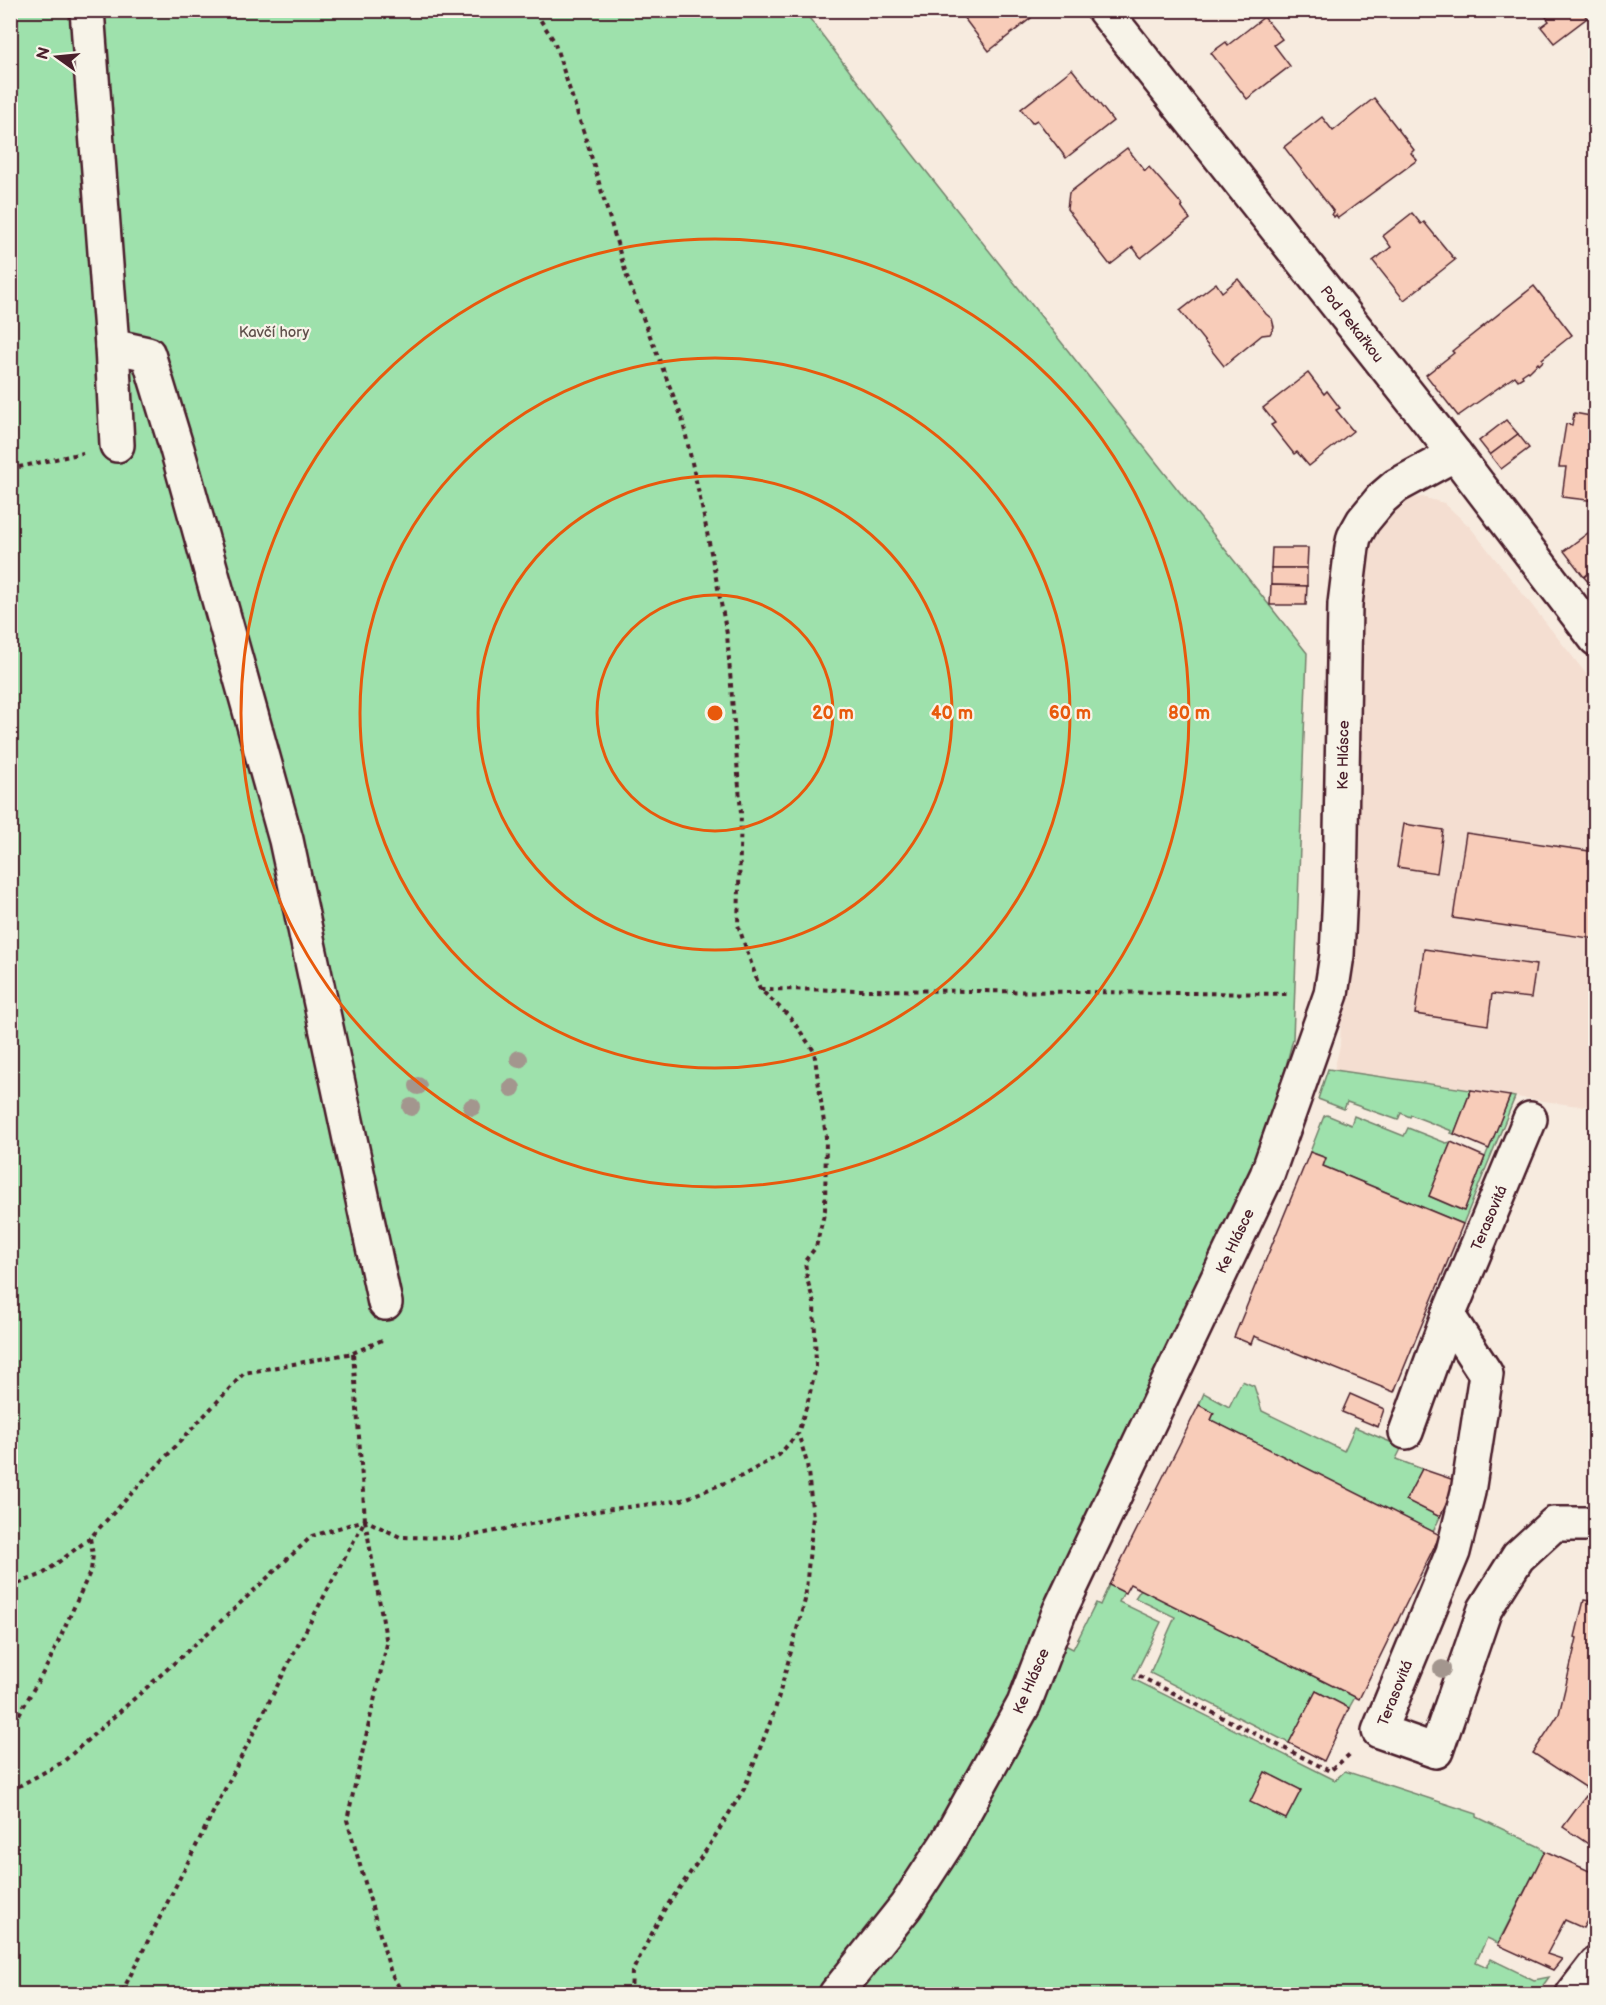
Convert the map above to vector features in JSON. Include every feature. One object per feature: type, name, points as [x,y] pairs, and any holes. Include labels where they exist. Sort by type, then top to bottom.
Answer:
[{"type":"street","points":[[87,10],[112,346],[117,445]]},
{"type":"street","name":"Pod Pekařkou","points":[[1104,10],[1455,454],[1596,639]]},
{"type":"street","points":[[112,346],[148,354],[177,449],[286,840],[385,1303]]},
{"type":"street","name":"Ke Hlásce","points":[[836,1995],[906,1906],[946,1843],[1024,1704],[1060,1610],[1267,1175],[1331,994],[1337,955],[1345,604],[1354,537],[1382,498],[1396,486],[1455,454]]},
{"type":"street","name":"Terasovitá","points":[[1406,1432],[1448,1316],[1530,1119]]},
{"type":"street","name":"Terasovitá","points":[[1448,1316],[1486,1374],[1468,1492],[1453,1552],[1379,1731],[1436,1751],[1485,1609],[1518,1557],[1554,1524],[1596,1524]]},
{"type":"street","points":[[1573,1995],[1596,1964]]},
{"type":"path","points":[[10,1791],[63,1762],[219,1623],[312,1536],[365,1520],[400,1537],[460,1538],[597,1511],[682,1500],[742,1476],[779,1455],[798,1433],[807,1405],[816,1367],[814,1303],[807,1279],[805,1261],[816,1247],[825,1210],[826,1137],[814,1051],[790,1017],[760,989],[738,925],[741,813],[726,634],[682,417],[627,277],[554,41],[534,10]]},
{"type":"path","points":[[760,989],[1331,994]]},
{"type":"path","points":[[10,1587],[43,1574],[90,1538],[244,1373],[352,1353],[365,1520],[387,1644],[347,1820],[391,1973],[403,1995]]},
{"type":"path","points":[[631,1995],[632,1971],[664,1910],[709,1846],[744,1789],[775,1710],[805,1600],[813,1517],[807,1463],[798,1433]]},
{"type":"path","points":[[121,1995],[299,1643],[365,1520]]},
{"type":"path","points":[[10,1730],[48,1664],[91,1570],[93,1555],[90,1538]]},
{"type":"path","points":[[1139,1676],[1330,1771]]},
{"type":"shaded area","points":[[1422,497],[1444,503],[1470,527],[1595,685],[1595,1107],[1334,1070],[1340,1046],[1342,997],[1354,945],[1355,568],[1363,537],[1406,499]]},
{"type":"green space","name":"Kavčí hory","points":[[10,11],[804,11],[911,152],[1307,653],[1293,1039],[1277,1101],[1250,1177],[1037,1631],[1073,1649],[1096,1603],[1100,1605],[1109,1585],[1124,1592],[1119,1602],[1161,1622],[1133,1679],[1335,1780],[1345,1771],[1477,1814],[1477,1817],[1540,1847],[1545,1851],[1498,1943],[1487,1938],[1476,1962],[1487,1967],[1491,1959],[1534,1980],[1549,1977],[1537,1994],[1520,1992],[1518,1994],[11,1994]],"holes":[[[1265,1772],[1301,1790],[1286,1819],[1251,1802]]]},
{"type":"green space","points":[[1328,1069],[1471,1090],[1454,1134],[1451,1133],[1452,1131],[1411,1115],[1410,1117],[1401,1113],[1398,1120],[1347,1102],[1344,1109],[1318,1099]]},
{"type":"green space","points":[[1510,1096],[1515,1097],[1463,1224],[1323,1166],[1326,1158],[1310,1152],[1324,1116],[1327,1115],[1351,1125],[1354,1116],[1404,1136],[1408,1128],[1446,1143],[1451,1142],[1429,1196],[1463,1211]]},
{"type":"green space","points":[[1242,1381],[1254,1386],[1262,1411],[1344,1451],[1355,1427],[1402,1447],[1396,1459],[1422,1469],[1406,1500],[1440,1517],[1433,1532],[1211,1420],[1214,1413],[1199,1405],[1204,1393],[1229,1407]]},
{"type":"green space","points":[[1141,1589],[1355,1697],[1349,1708],[1316,1691],[1289,1743],[1150,1673],[1175,1617],[1135,1598]]},
{"type":"building","points":[[958,10],[1025,10],[1031,18],[989,51]]},
{"type":"building","points":[[1541,10],[1581,10],[1587,18],[1554,43],[1541,27],[1549,21]]},
{"type":"building","points":[[1264,17],[1282,39],[1274,45],[1290,66],[1247,99],[1211,53],[1226,42],[1228,45]]},
{"type":"building","points":[[1072,69],[1113,121],[1066,158],[1037,120],[1032,123],[1021,109]]},
{"type":"building","points":[[1374,98],[1414,150],[1411,153],[1417,160],[1338,218],[1336,215],[1334,217],[1332,214],[1334,212],[1284,147],[1322,117],[1333,131]]},
{"type":"building","points":[[1127,148],[1145,171],[1149,167],[1183,206],[1181,207],[1190,219],[1141,258],[1133,247],[1110,265],[1067,209],[1069,193]]},
{"type":"building","points":[[1412,213],[1421,224],[1424,222],[1455,260],[1404,300],[1373,261],[1391,247],[1383,236]]},
{"type":"building","points":[[1238,279],[1272,319],[1274,327],[1270,334],[1262,335],[1224,366],[1180,311],[1216,283],[1222,292]]},
{"type":"building","points":[[1534,286],[1572,335],[1542,359],[1539,365],[1538,363],[1522,375],[1523,377],[1518,380],[1515,376],[1458,416],[1426,375],[1454,353],[1452,351]]},
{"type":"building","points":[[1308,373],[1324,394],[1327,391],[1340,408],[1336,410],[1353,431],[1309,466],[1297,452],[1294,454],[1271,425],[1275,423],[1263,408]]},
{"type":"building","points":[[1574,413],[1596,417],[1596,501],[1562,497],[1566,467],[1559,467],[1566,424],[1572,425]]},
{"type":"building","points":[[1506,420],[1518,434],[1490,455],[1479,441]]},
{"type":"building","points":[[1518,434],[1529,448],[1501,469],[1490,455]]},
{"type":"building","points":[[1596,527],[1596,568],[1584,577],[1564,551]]},
{"type":"building","points":[[1272,548],[1308,548],[1307,568],[1271,568]]},
{"type":"building","points":[[1271,568],[1307,568],[1307,586],[1271,585]]},
{"type":"building","points":[[1596,568],[1596,591],[1584,577]]},
{"type":"building","points":[[1271,585],[1307,586],[1306,605],[1270,605]]},
{"type":"building","points":[[1404,824],[1443,830],[1437,873],[1397,867]]},
{"type":"building","points":[[1466,833],[1596,852],[1596,939],[1453,918]]},
{"type":"building","points":[[1424,949],[1536,965],[1531,998],[1492,994],[1488,1025],[1415,1014]]},
{"type":"building","points":[[1471,1090],[1510,1096],[1489,1149],[1454,1134]]},
{"type":"building","points":[[1451,1142],[1485,1157],[1464,1211],[1429,1196]]},
{"type":"building","points":[[1310,1152],[1326,1158],[1323,1166],[1463,1224],[1394,1392],[1254,1336],[1251,1344],[1234,1337]]},
{"type":"building","points":[[1350,1394],[1384,1409],[1378,1427],[1342,1412]]},
{"type":"building","points":[[1199,1405],[1214,1413],[1211,1420],[1440,1535],[1359,1699],[1130,1584],[1125,1593],[1109,1585]]},
{"type":"building","points":[[1422,1469],[1457,1481],[1440,1517],[1406,1500]]},
{"type":"building","points":[[1584,1600],[1596,1602],[1596,1794],[1533,1753],[1559,1714]]},
{"type":"building","points":[[1316,1691],[1349,1708],[1324,1761],[1289,1743]]},
{"type":"building","points":[[1265,1772],[1301,1790],[1286,1819],[1250,1802]]},
{"type":"building","points":[[1586,1796],[1596,1802],[1596,1849],[1563,1827]]},
{"type":"building","points":[[1545,1851],[1596,1874],[1596,1904],[1583,1928],[1565,1920],[1547,1954],[1562,1959],[1553,1970],[1498,1945]]}]
